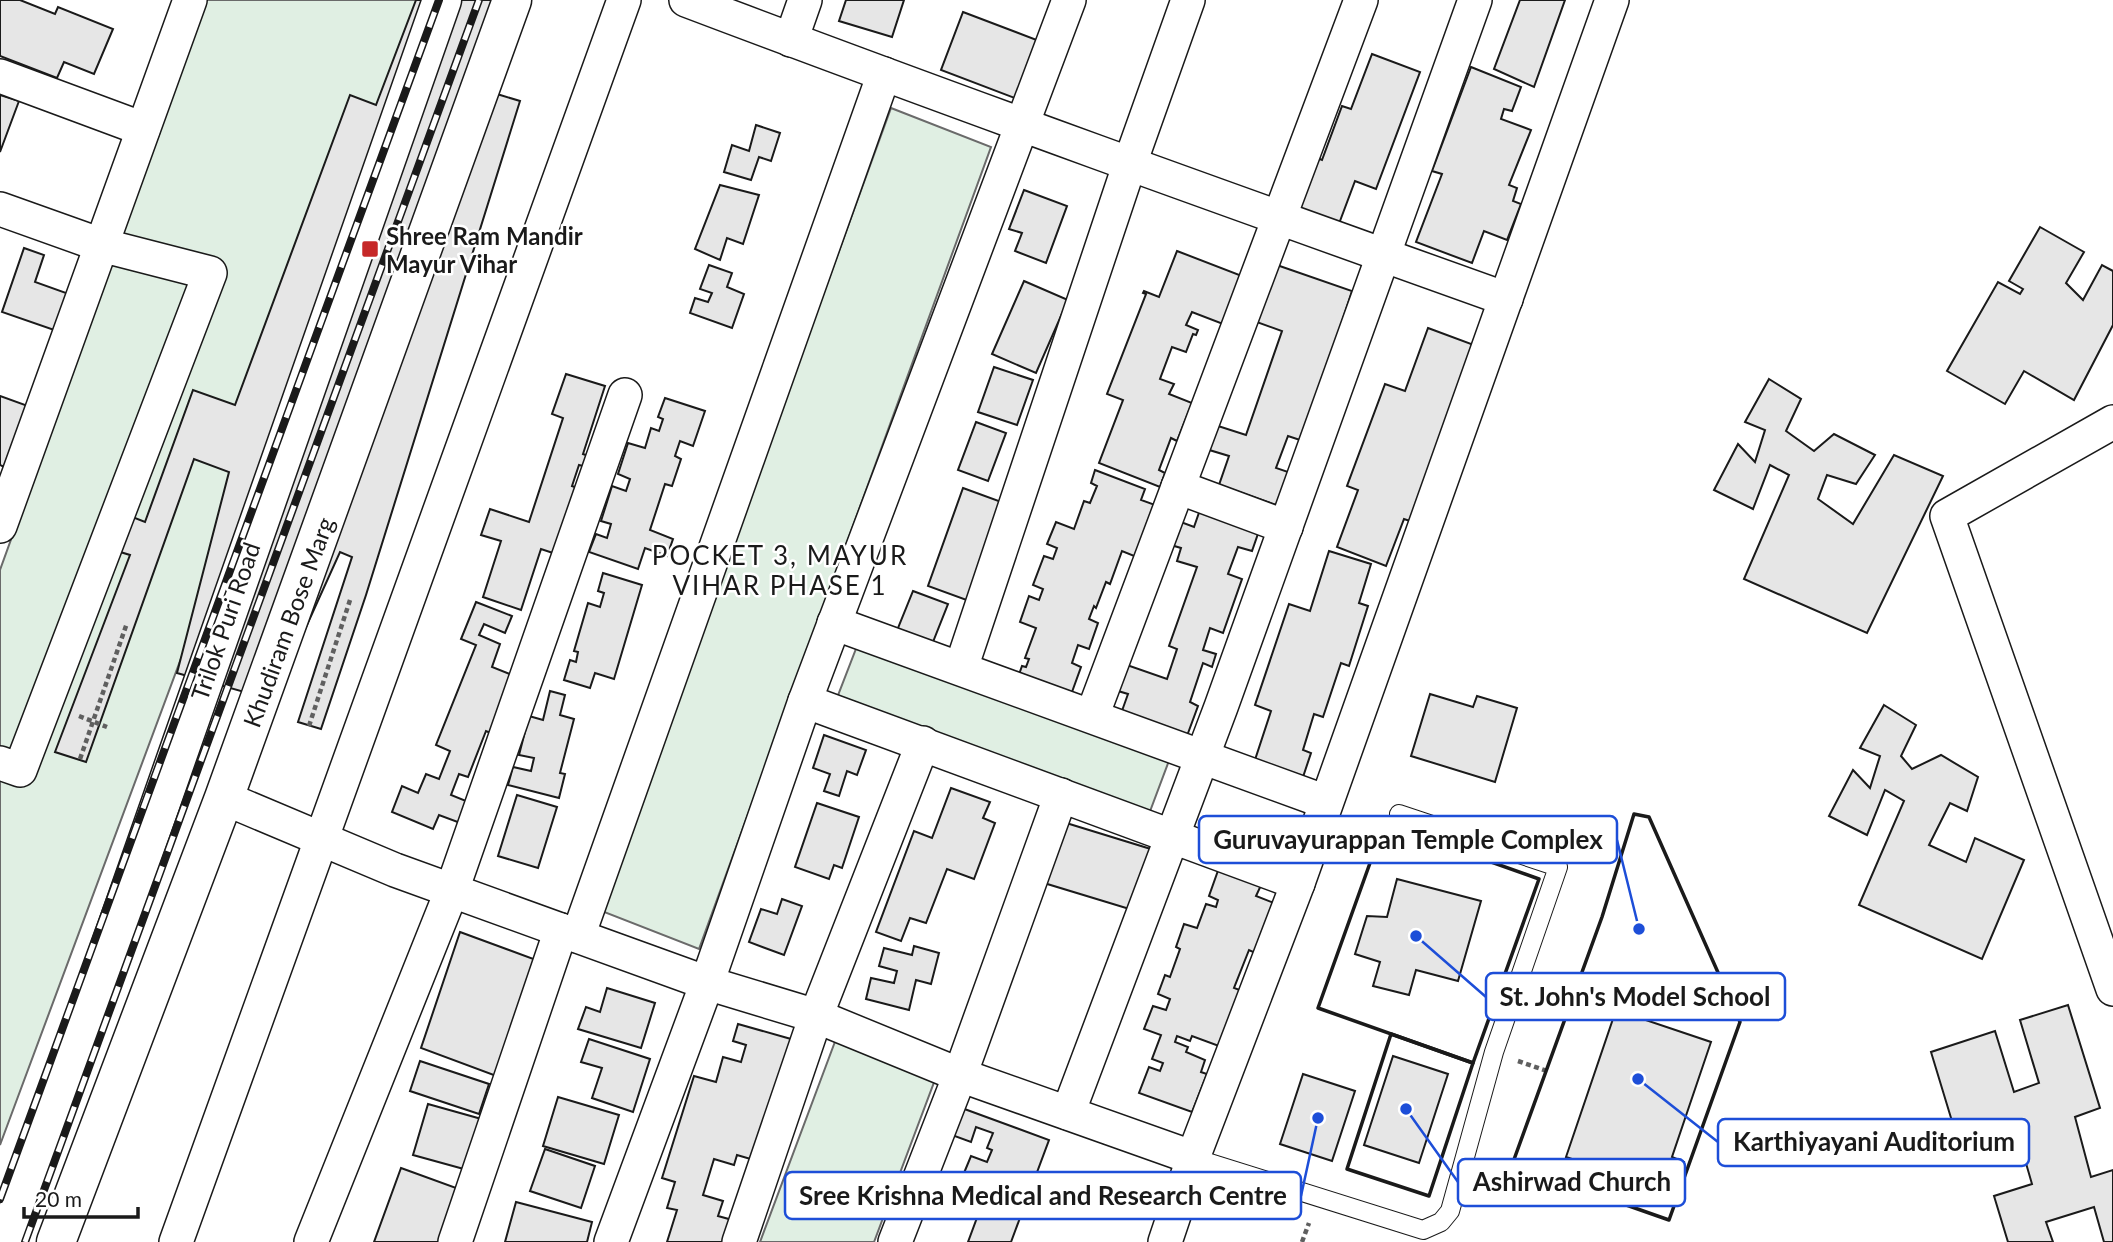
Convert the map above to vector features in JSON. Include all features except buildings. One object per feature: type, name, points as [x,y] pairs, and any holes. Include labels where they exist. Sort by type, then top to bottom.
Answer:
[{"type":"street","name":"Trilok Puri Road","points":[[7,1242],[442,0]]},
{"type":"street","name":"Khudiram Bose Marg","points":[[56,1242],[224,799],[512,0]]},
{"type":"street","points":[[176,1242],[625,0]]},
{"type":"street","points":[[686,0],[1021,126],[1506,299]]},
{"type":"street","points":[[791,40],[805,0]]},
{"type":"street","points":[[611,1242],[707,983],[805,701],[1069,0]]},
{"type":"street","points":[[961,668],[1130,163],[1188,0]]},
{"type":"street","points":[[1092,716],[1361,0]]},
{"type":"street","points":[[1068,1114],[1286,527],[1475,0]]},
{"type":"street","points":[[1165,1242],[1298,883],[1612,0]]},
{"type":"street","points":[[0,526],[7,484],[101,245],[186,1]]},
{"type":"street","points":[[455,1242],[884,74]]},
{"type":"street","points":[[0,76],[143,129]]},
{"type":"street","points":[[0,209],[101,245],[210,273],[20,770],[0,764]]},
{"type":"street","points":[[312,1242],[453,890],[625,395]]},
{"type":"street","points":[[2112,421],[1947,516],[2113,989]]},
{"type":"street","points":[[1178,487],[1286,527]]},
{"type":"street","points":[[834,623],[1326,802]]},
{"type":"street","points":[[805,701],[1298,883]]},
{"type":"street","points":[[739,1242],[816,1016],[923,743]]},
{"type":"street","points":[[895,1242],[960,1075],[1062,795]]},
{"type":"street","points":[[224,799],[453,890],[707,983],[816,1016],[960,1075],[1194,1158]]},
{"type":"lane","points":[[1194,1158],[1423,1230],[1441,1222],[1450,1211],[1494,1052],[1558,867],[1399,814]]},
{"type":"path","points":[[309,726],[351,597]]},
{"type":"path","points":[[80,759],[127,623]]},
{"type":"green space","points":[[206,0],[426,0],[0,1145],[0,570]]},
{"type":"green space","points":[[891,108],[991,147],[699,949],[599,910]]},
{"type":"green space","points":[[859,641],[1170,758],[1149,814],[837,698]]},
{"type":"green space","points":[[836,1039],[936,1077],[874,1242],[760,1242]]},
{"type":"railway","points":[[0,1199],[439,0]]},
{"type":"railway","points":[[25,1242],[479,0]]},
{"type":"wall","points":[[1634,814],[1649,817],[1740,1022],[1669,1220],[1512,1165],[1602,917],[1634,814]]},
{"type":"wall","points":[[1384,824],[1539,879],[1473,1063],[1318,1008],[1384,824]]},
{"type":"wall","points":[[1391,1034],[1473,1063],[1429,1196],[1347,1169],[1391,1034]]},
{"type":"place","name":"Shree Ram Mandir Mayur Vihar","points":[[370,249]]},
{"type":"place","name":"Guruvayurappan Temple Complex","points":[[1639,929]]},
{"type":"place","name":"St. John's Model School","points":[[1416,936]]},
{"type":"place","name":"Karthiyayani Auditorium","points":[[1638,1079]]},
{"type":"place","name":"Ashirwad Church","points":[[1406,1109]]},
{"type":"place","name":"Sree Krishna Medical and Research Centre","points":[[1318,1118]]},
{"type":"district","name":"POCKET 3, MAYUR VIHAR PHASE 1","points":[[780,570]]}]
